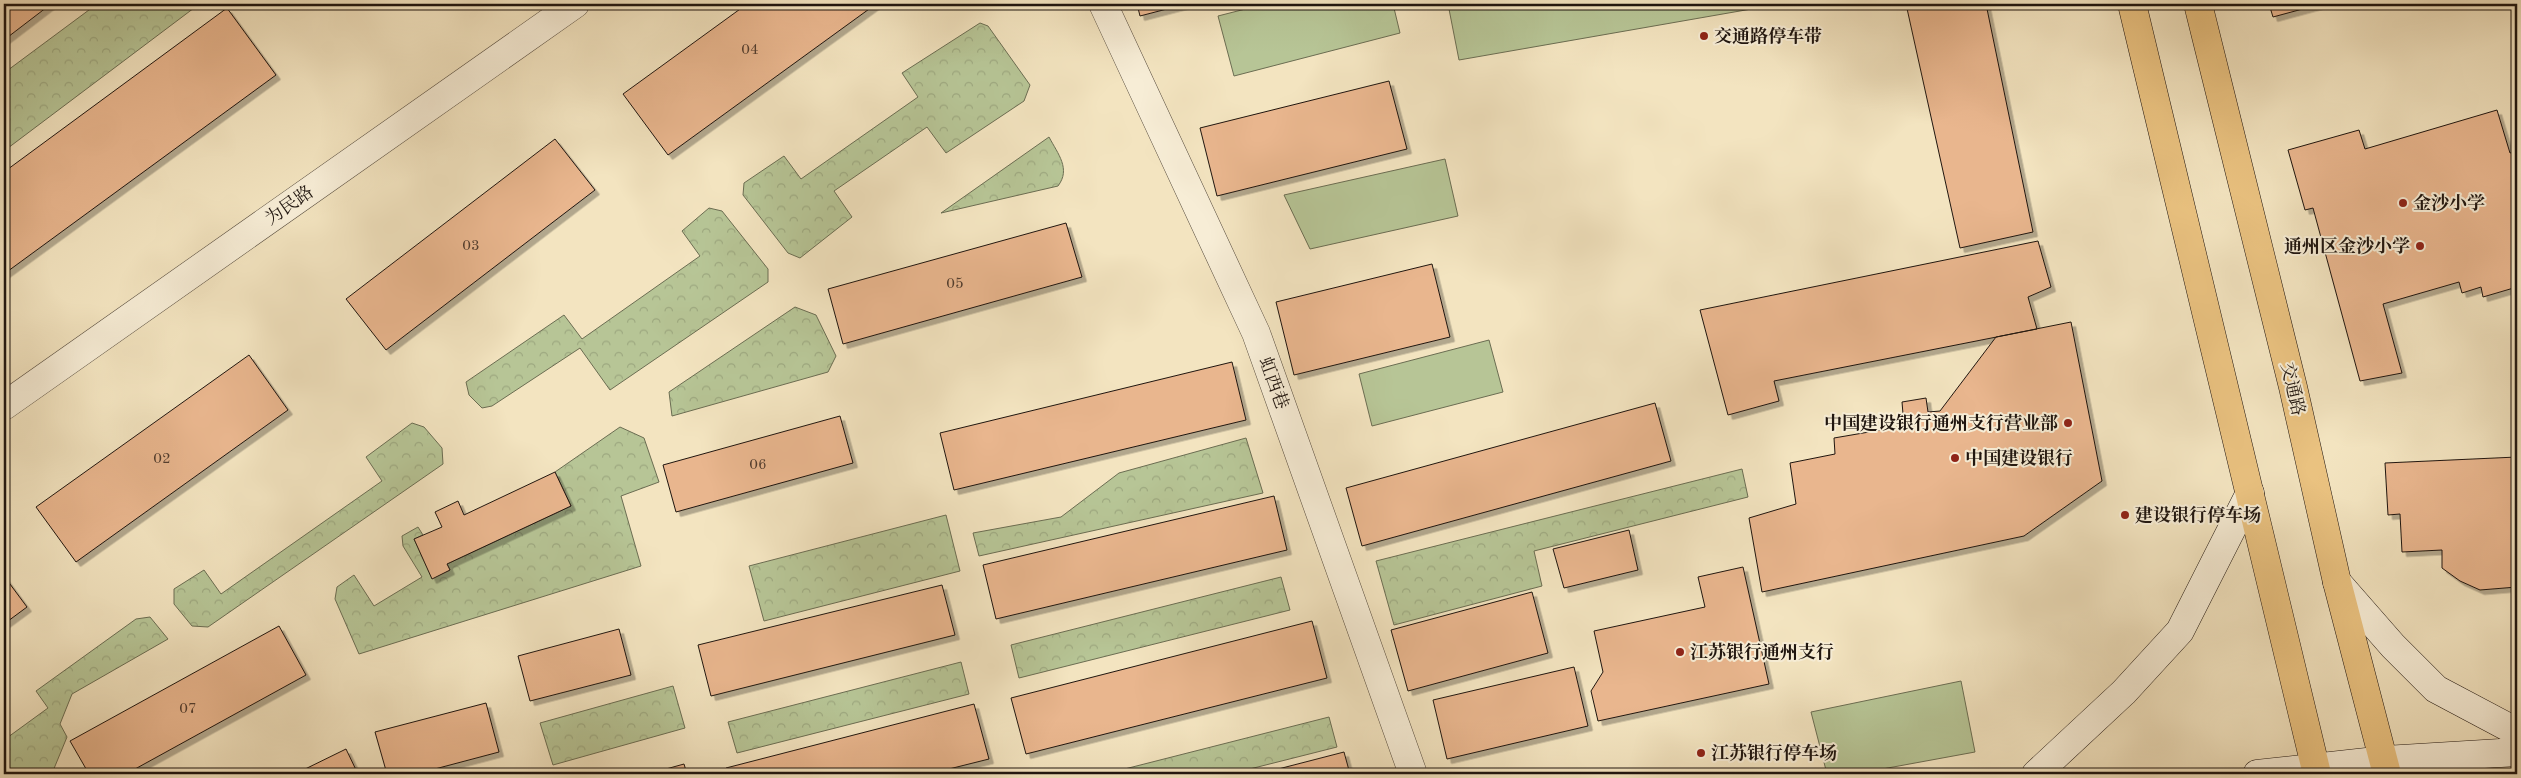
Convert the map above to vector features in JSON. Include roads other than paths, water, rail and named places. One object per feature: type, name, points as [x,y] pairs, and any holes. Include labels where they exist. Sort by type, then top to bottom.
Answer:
[{"type":"main road","points":[[2132,4],[2316,770]]},
{"type":"main road","name":"交通路","points":[[2198,4],[2292,388],[2337,582],[2386,767]]},
{"type":"street","name":"为民路","points":[[4,406],[575,4]]},
{"type":"street","name":"虹西巷","points":[[1103,4],[1256,332],[1413,774]]},
{"type":"street","points":[[2036,774],[2124,692],[2180,631],[2250,493]]},
{"type":"street","points":[[2337,582],[2393,646],[2436,689],[2517,732]]},
{"type":"street","points":[[2257,774],[2386,767],[2517,752]]},
{"type":"place","name":"交通路停车带","points":[[1704,36]]},
{"type":"place","name":"金沙小学","points":[[2403,203]]},
{"type":"place","name":"通州区金沙小学","points":[[2420,246]]},
{"type":"place","name":"中国建设银行通州支行营业部","points":[[2068,423]]},
{"type":"place","name":"中国建设银行","points":[[1955,458]]},
{"type":"place","name":"建设银行停车场","points":[[2125,515]]},
{"type":"place","name":"江苏银行通州支行","points":[[1680,652]]},
{"type":"place","name":"江苏银行停车场","points":[[1701,753]]}]
